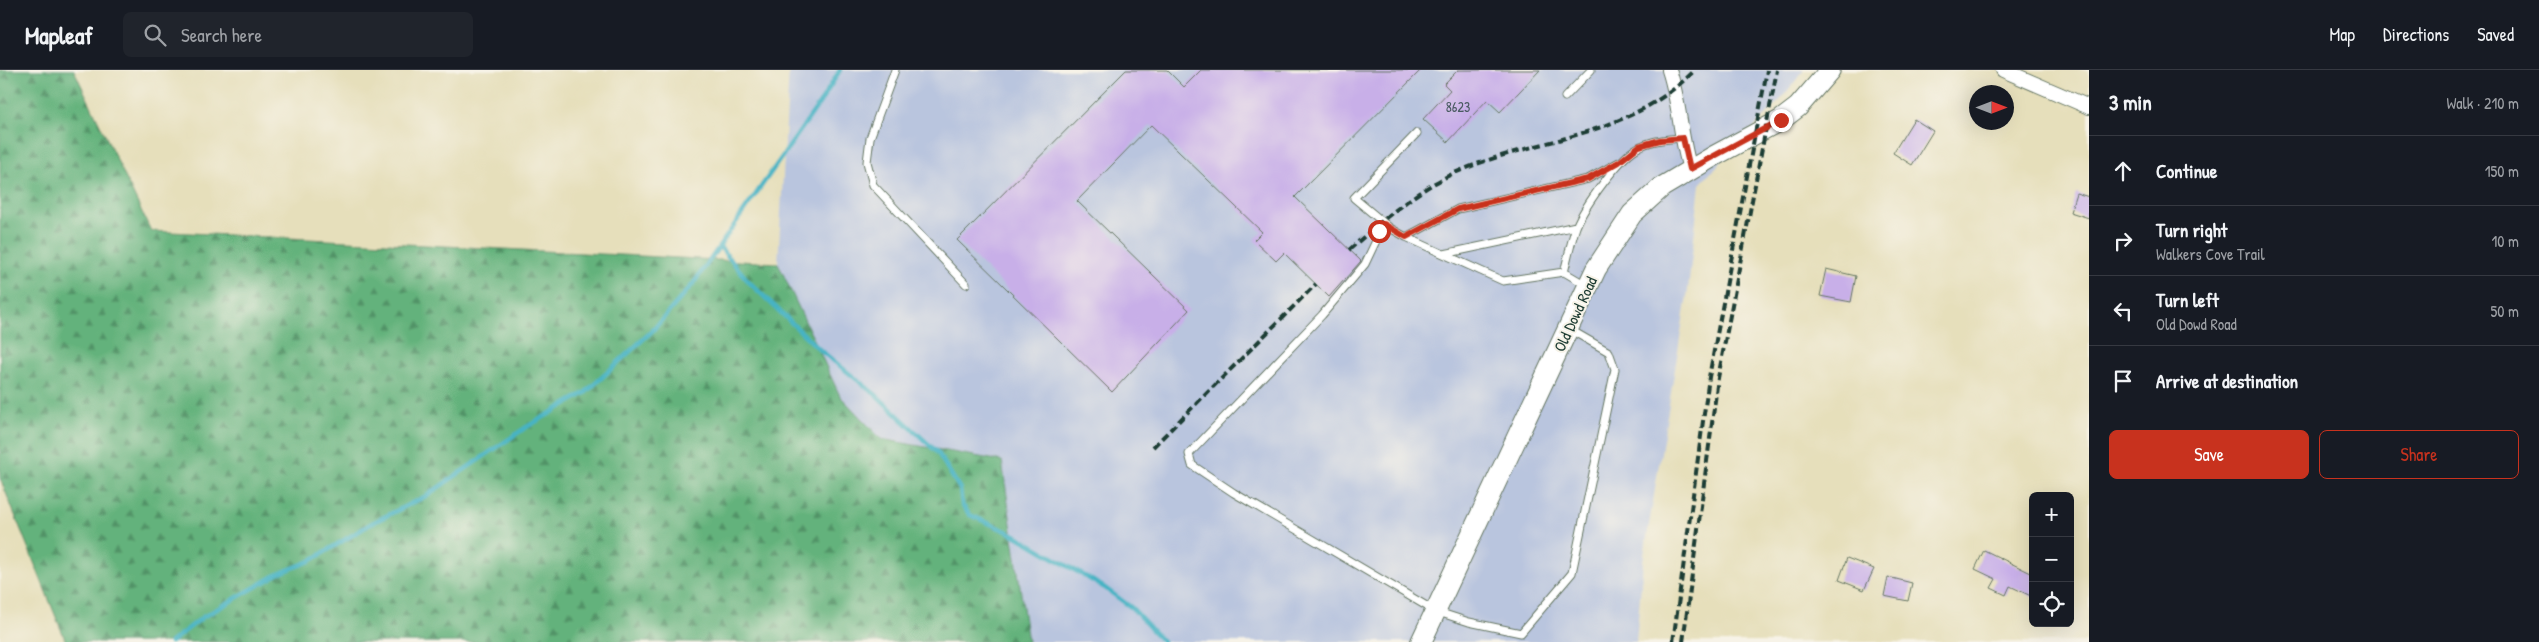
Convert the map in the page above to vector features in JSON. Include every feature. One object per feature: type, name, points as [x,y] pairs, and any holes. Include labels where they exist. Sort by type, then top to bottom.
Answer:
[{"type":"street","points":[[1669,70],[1680,108],[1683,138],[1690,169]]},
{"type":"street","name":"Old Dowd Road","points":[[1421,642],[1588,286],[1608,248],[1632,214],[1662,187],[1690,169],[1781,120],[1798,107],[1830,70]]},
{"type":"street","points":[[2003,70],[2089,107]]},
{"type":"lane","points":[[895,70],[870,138],[867,162],[873,185],[966,284]]},
{"type":"lane","points":[[1565,97],[1591,70]]},
{"type":"lane","points":[[1417,133],[1354,198],[1384,224],[1406,237],[1503,281],[1564,272],[1588,286]]},
{"type":"lane","points":[[1406,237],[1458,209],[1588,179],[1619,162],[1639,146],[1660,140],[1683,138]]},
{"type":"lane","points":[[1564,272],[1576,226],[1619,162]]},
{"type":"lane","points":[[1384,224],[1365,264],[1322,315],[1189,454],[1192,465],[1234,494],[1435,611],[1468,622],[1521,633],[1572,573],[1615,368],[1609,352],[1568,328]]},
{"type":"lane","points":[[1444,254],[1576,226]]},
{"type":"shaded area","points":[[789,70],[1804,70],[1781,99],[1700,184],[1688,290],[1643,561],[1636,642],[1028,642],[1002,461],[881,439],[840,396],[778,263]]},
{"type":"green space","points":[[0,70],[74,70],[151,231],[778,263],[840,396],[881,439],[1002,461],[1028,642],[66,642],[0,478]]},
{"type":"building","points":[[1126,70],[1167,70],[1184,87],[1201,70],[1421,70],[1295,197],[1361,261],[1329,297],[1284,253],[1276,261],[1254,240],[1262,232],[1151,125],[1077,201],[1189,310],[1112,392],[957,240]]},
{"type":"building","points":[[1458,70],[1540,70],[1500,112],[1487,100],[1448,142],[1423,119],[1450,90],[1444,84]]},
{"type":"building","points":[[1914,119],[1933,131],[1912,165],[1893,153]]},
{"type":"building","points":[[2076,193],[2089,197],[2089,218],[2070,212]]},
{"type":"building","points":[[1826,269],[1856,276],[1851,302],[1820,296]]},
{"type":"building","points":[[1984,550],[2029,572],[2029,595],[2010,586],[2006,595],[1991,588],[1996,579],[1975,569]]},
{"type":"building","points":[[1847,558],[1874,569],[1864,590],[1839,580]]},
{"type":"building","points":[[1888,577],[1912,583],[1908,601],[1884,596]]},
{"type":"waterway","points":[[171,642],[203,617],[278,574],[310,561],[372,523],[426,496],[525,428],[585,393],[652,331],[693,284],[823,98],[840,70]]},
{"type":"waterway","points":[[720,247],[750,283],[820,350],[875,394],[938,453],[960,489],[962,505],[970,515],[1013,534],[1105,588],[1132,608],[1163,642]]},
{"type":"railway","points":[[1349,250],[1403,204],[1432,184],[1494,158],[1614,122],[1642,109],[1669,92],[1695,70]]},
{"type":"railway","points":[[1673,642],[1709,377],[1767,70]]},
{"type":"railway","points":[[1683,642],[1718,378],[1777,70]]},
{"type":"railway","points":[[1153,447],[1316,284]]},
{"type":"route","points":[[1379,231],[1384,224],[1406,237],[1458,209],[1588,179],[1619,162],[1639,146],[1660,140],[1683,138],[1684,150],[1690,169],[1781,120]]}]
